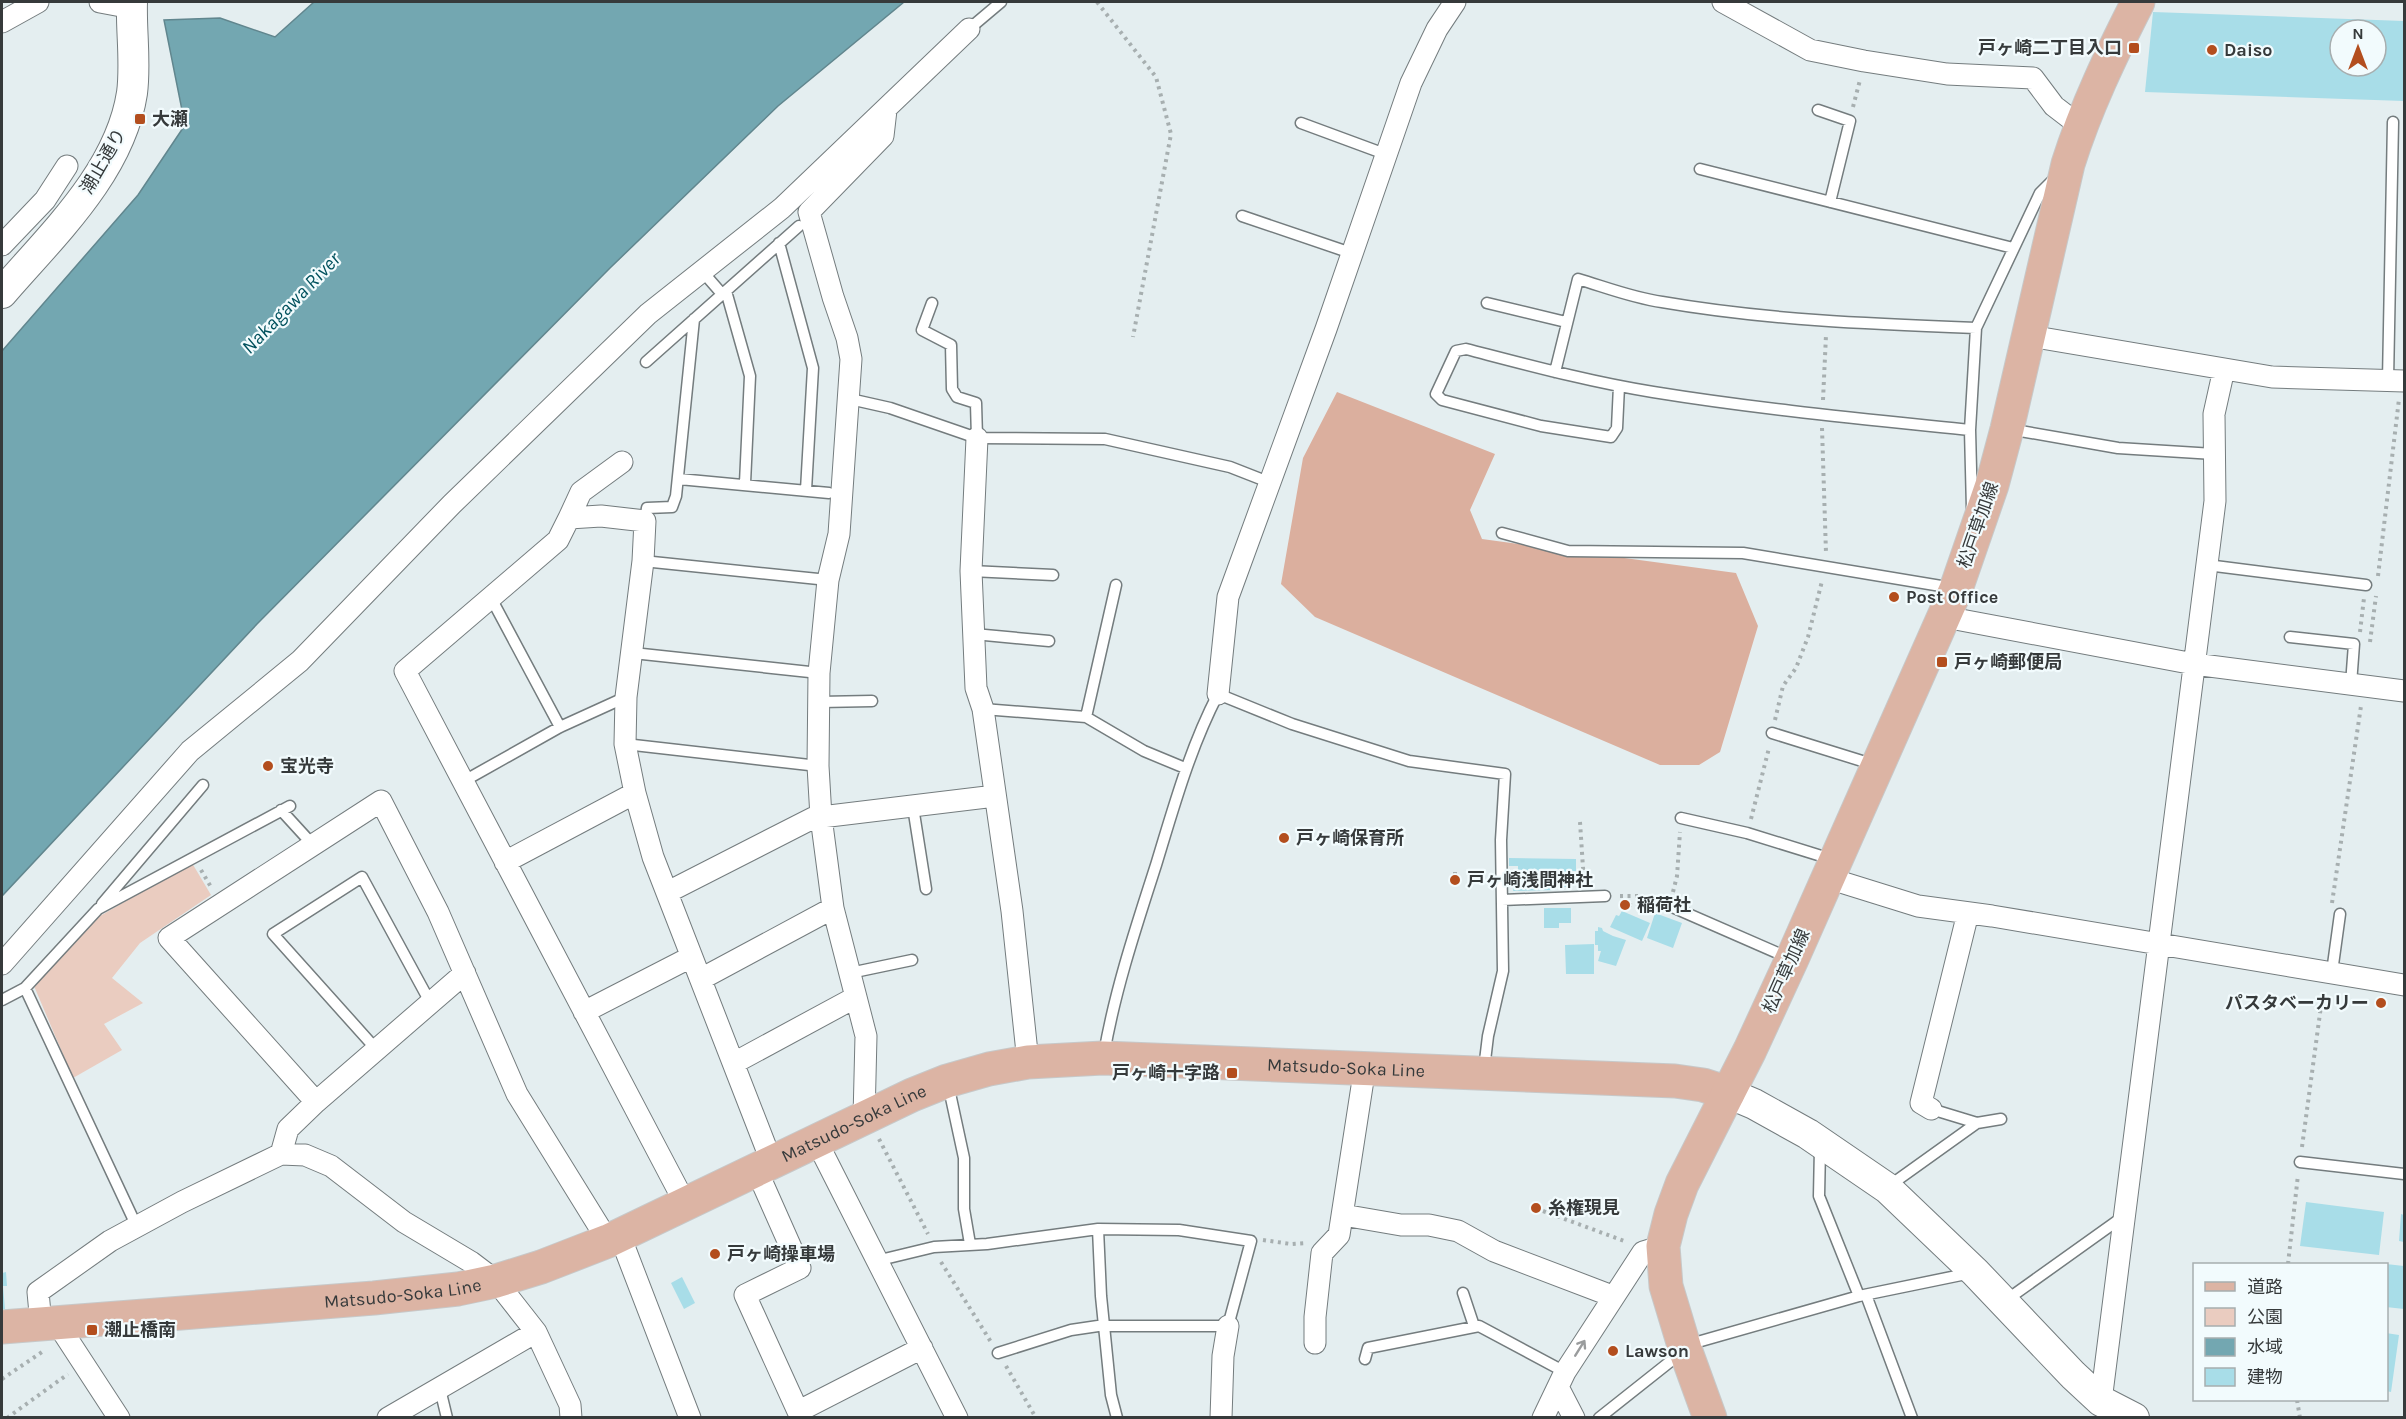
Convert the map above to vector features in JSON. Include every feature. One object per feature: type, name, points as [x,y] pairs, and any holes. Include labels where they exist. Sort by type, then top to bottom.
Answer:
[{"type":"main road","name":"松戸草加線","points":[[1710,1418],[1684,1348],[1656,1248],[1682,1184],[1792,959],[1950,603],[1992,485],[2007,429],[2030,336],[2067,164],[2080,126],[2108,61],[2138,2]]},
{"type":"main road","name":"Matsudo-Soka Line","points":[[2,1327],[54,1328],[374,1298],[458,1289],[496,1281],[541,1267],[614,1238],[865,1117],[947,1081],[989,1069],[1028,1062],[1103,1058],[1484,1072],[1675,1081],[1728,1093]]},
{"type":"street","points":[[2,22],[38,2]]},
{"type":"street","points":[[100,2],[132,4]]},
{"type":"street","points":[[1218,694],[1228,597],[1271,483],[1385,154],[1420,62],[1455,2]]},
{"type":"street","points":[[1723,2],[1810,50],[1864,61],[1970,77],[2033,78],[2054,106],[2080,126]]},
{"type":"street","name":"潮止通り","points":[[2,293],[62,225],[90,187],[119,138],[128,114],[132,91],[134,62],[132,4]]},
{"type":"street","points":[[2,964],[190,751],[300,661],[551,406],[648,314],[782,208],[969,29]]},
{"type":"street","points":[[865,1117],[866,1036],[833,908],[821,817],[818,766],[819,673],[828,580],[839,534],[851,359],[847,338],[809,212],[882,136],[886,110]]},
{"type":"street","points":[[2,245],[45,200],[67,166]]},
{"type":"street","points":[[2030,336],[2272,377],[2398,380]]},
{"type":"street","points":[[2101,1401],[2215,501],[2214,414],[2224,369]]},
{"type":"street","points":[[976,438],[971,571],[976,688],[983,709],[1012,911],[1028,1062]]},
{"type":"street","points":[[622,462],[581,492],[558,540],[405,671],[686,1205]]},
{"type":"street","points":[[569,518],[601,516],[645,521],[633,653],[626,697],[625,744],[635,793],[653,857],[734,1063],[764,1167],[800,1268],[745,1295],[800,1414],[922,1348]]},
{"type":"street","points":[[1950,603],[2194,664],[2404,691]]},
{"type":"street","points":[[506,862],[635,793]]},
{"type":"street","points":[[668,892],[813,818],[995,796]]},
{"type":"street","points":[[316,1101],[169,938],[381,801],[433,902],[517,1094],[614,1238],[690,1418]]},
{"type":"street","points":[[1832,869],[1918,906],[2404,985]]},
{"type":"street","points":[[701,979],[833,908]]},
{"type":"street","points":[[1931,1109],[1921,1103],[1968,913]]},
{"type":"street","points":[[584,1012],[691,957]]},
{"type":"street","points":[[281,1154],[288,1130],[316,1101],[465,973]]},
{"type":"street","points":[[734,1063],[856,997]]},
{"type":"street","points":[[1315,1343],[1315,1317],[1322,1253],[1339,1235],[1365,1067]]},
{"type":"street","points":[[1728,1093],[1754,1104],[1820,1142],[1887,1188],[1975,1272],[2073,1375],[2101,1401],[2134,1418]]},
{"type":"street","points":[[817,1142],[957,1418]]},
{"type":"street","points":[[119,1418],[84,1363],[54,1328],[38,1292],[110,1242],[182,1202],[281,1154],[305,1155],[332,1166],[404,1222],[471,1262],[496,1281],[536,1332],[570,1405],[571,1418]]},
{"type":"street","points":[[1343,1215],[1401,1226],[1429,1225],[1458,1231],[1494,1251],[1612,1296]]},
{"type":"street","points":[[1543,1418],[1561,1379],[1612,1296],[1643,1252],[1656,1248]]},
{"type":"street","points":[[1221,1418],[1228,1326]]},
{"type":"street","points":[[388,1418],[536,1332]]},
{"type":"street","points":[[1561,1379],[1574,1418]]},
{"type":"lane","points":[[969,29],[1001,2]]},
{"type":"lane","points":[[1818,110],[1850,121],[1830,202]]},
{"type":"lane","points":[[2393,122],[2398,380]]},
{"type":"lane","points":[[1301,123],[1385,154]]},
{"type":"lane","points":[[1975,536],[1971,504],[1970,429],[1976,328],[2040,193],[2067,164]]},
{"type":"lane","points":[[1700,169],[2013,248]]},
{"type":"lane","points":[[1242,216],[1351,253]]},
{"type":"lane","points":[[646,362],[799,225]]},
{"type":"lane","points":[[779,243],[813,368],[807,490]]},
{"type":"lane","points":[[702,271],[724,292],[750,376],[745,483]]},
{"type":"lane","points":[[1555,372],[1578,279],[1659,302],[1692,307],[1826,323],[1976,328]]},
{"type":"lane","points":[[932,303],[922,330],[951,345],[952,389],[957,397],[976,403],[976,438]]},
{"type":"lane","points":[[1487,303],[1566,322]]},
{"type":"lane","points":[[645,521],[647,507],[672,507],[676,496],[694,319]]},
{"type":"lane","points":[[1619,386],[1617,428],[1611,437],[1541,426],[1442,400],[1436,394],[1456,351],[1466,350],[1555,372],[1652,392],[1822,415],[1970,429]]},
{"type":"lane","points":[[850,399],[890,408],[976,438],[1105,439],[1230,467],[1271,483]]},
{"type":"lane","points":[[2007,429],[2118,448],[2214,454]]},
{"type":"lane","points":[[679,479],[745,483],[829,493]]},
{"type":"lane","points":[[1502,533],[1568,551],[1743,553],[1825,565],[1950,603]]},
{"type":"lane","points":[[642,561],[828,580]]},
{"type":"lane","points":[[2207,565],[2366,585]]},
{"type":"lane","points":[[971,571],[1053,575]]},
{"type":"lane","points":[[1086,717],[1116,585]]},
{"type":"lane","points":[[491,598],[560,727]]},
{"type":"lane","points":[[974,634],[1049,641]]},
{"type":"lane","points":[[2290,637],[2354,644],[2357,685]]},
{"type":"lane","points":[[633,653],[819,673]]},
{"type":"lane","points":[[1103,1058],[1132,939],[1185,768],[1218,694],[1292,724],[1409,760],[1505,774],[1501,840],[1503,971],[1488,1036],[1484,1072]]},
{"type":"lane","points":[[464,781],[560,727],[626,697]]},
{"type":"lane","points":[[819,702],[872,701]]},
{"type":"lane","points":[[983,709],[1086,717],[1144,751],[1185,768]]},
{"type":"lane","points":[[1772,733],[1878,766]]},
{"type":"lane","points":[[625,744],[818,766]]},
{"type":"lane","points":[[2,1000],[26,988],[98,909],[203,785]]},
{"type":"lane","points":[[913,807],[926,889]]},
{"type":"lane","points":[[98,909],[286,808],[313,845]]},
{"type":"lane","points":[[1681,818],[1747,833],[1832,869]]},
{"type":"lane","points":[[376,1049],[273,934],[362,877],[430,1002]]},
{"type":"lane","points":[[1502,900],[1605,896]]},
{"type":"lane","points":[[1666,904],[1792,959]]},
{"type":"lane","points":[[2328,971],[2335,911]]},
{"type":"lane","points":[[850,973],[912,960]]},
{"type":"lane","points":[[26,988],[137,1227]]},
{"type":"lane","points":[[947,1081],[964,1158],[964,1209],[970,1244]]},
{"type":"lane","points":[[1931,1109],[1977,1123]]},
{"type":"lane","points":[[1887,1188],[1977,1123],[2001,1119]]},
{"type":"lane","points":[[1820,1142],[1819,1196],[1863,1295],[1912,1418]]},
{"type":"lane","points":[[2300,1162],[2404,1174]]},
{"type":"lane","points":[[2003,1302],[2125,1216]]},
{"type":"lane","points":[[1098,1229],[1104,1326],[1111,1395],[1117,1418]]},
{"type":"lane","points":[[876,1261],[934,1247],[1098,1229],[1179,1230],[1251,1241],[1228,1326],[1104,1326],[1071,1330],[998,1353]]},
{"type":"lane","points":[[1599,1418],[1684,1348],[1863,1295],[1975,1272]]},
{"type":"lane","points":[[1464,1293],[1474,1326]]},
{"type":"lane","points":[[1365,1359],[1368,1348],[1479,1326],[1561,1379]]},
{"type":"lane","points":[[440,1389],[447,1418]]},
{"type":"path","points":[[1097,2],[1156,77],[1171,134],[1133,337]]},
{"type":"path","points":[[1850,121],[1864,61]]},
{"type":"path","points":[[2335,911],[2357,685],[2398,380]]},
{"type":"path","points":[[2354,644],[2359,640],[2366,585]]},
{"type":"path","points":[[1605,896],[1644,897],[1666,904],[1677,876],[1681,818]]},
{"type":"path","points":[[1580,822],[1584,896]]},
{"type":"path","points":[[194,857],[220,905]]},
{"type":"path","points":[[1455,868],[1455,875]]},
{"type":"path","points":[[1629,905],[1641,906],[1644,897]]},
{"type":"path","points":[[2288,1263],[2300,1162],[2328,971]]},
{"type":"path","points":[[865,1117],[934,1247],[1036,1418]]},
{"type":"path","points":[[1543,1211],[1656,1248]]},
{"type":"path","points":[[1251,1241],[1330,1244]]},
{"type":"path","points":[[2,1379],[54,1328]]},
{"type":"path","points":[[7,1418],[84,1363]]},
{"type":"path","points":[[2297,1401],[2300,1418]]},
{"type":"green space","points":[[192,863],[211,895],[140,943],[112,978],[143,1003],[104,1024],[122,1050],[73,1078],[34,986],[100,916]]},
{"type":"shaded area","points":[[1337,392],[1495,454],[1470,510],[1482,539],[1736,573],[1758,626],[1720,752],[1699,765],[1660,765],[1315,617],[1281,584],[1303,458]]},
{"type":"water","name":"Nakagawa River","points":[[314,2],[904,2],[778,106],[610,268],[257,624],[2,896],[2,351],[138,195],[185,125],[164,20],[220,18],[275,37]]},
{"type":"building","points":[[2153,12],[2328,18],[2328,78],[2388,78],[2388,20],[2404,21],[2404,101],[2145,92]]},
{"type":"building","points":[[1509,858],[1576,859],[1576,871],[1571,871],[1571,878],[1566,878],[1566,887],[1556,888],[1556,890],[1513,891],[1516,880],[1511,880],[1511,870],[1518,870],[1518,866],[1509,866]]},
{"type":"building","points":[[1544,908],[1571,908],[1571,923],[1559,923],[1559,928],[1544,928]]},
{"type":"building","points":[[1622,911],[1650,923],[1642,941],[1610,927],[1616,915],[1619,916]]},
{"type":"building","points":[[1655,913],[1682,923],[1673,948],[1647,938]]},
{"type":"building","points":[[1598,927],[1613,936],[1626,940],[1616,966],[1598,961],[1601,951],[1598,951],[1598,945],[1595,945],[1595,931],[1598,931]]},
{"type":"building","points":[[1594,944],[1594,974],[1566,974],[1565,945]]},
{"type":"building","points":[[2306,1202],[2384,1212],[2379,1255],[2300,1246]]},
{"type":"building","points":[[2401,1214],[2404,1215],[2404,1242],[2399,1241]]},
{"type":"building","points":[[2388,1264],[2404,1266],[2404,1309],[2388,1307]]},
{"type":"building","points":[[6,1272],[7,1286],[3,1286],[5,1309],[2,1309],[2,1273]]},
{"type":"building","points":[[682,1277],[695,1303],[684,1309],[671,1283]]},
{"type":"building","points":[[2388,1333],[2399,1335],[2391,1392],[2388,1391]]},
{"type":"place","name":"戸ヶ崎二丁目入口","points":[[2134,48]]},
{"type":"place","name":"Daiso","points":[[2212,50]]},
{"type":"place","name":"大瀬","points":[[140,119]]},
{"type":"place","name":"Post Office","points":[[1894,597]]},
{"type":"place","name":"戸ヶ崎郵便局","points":[[1942,662]]},
{"type":"place","name":"宝光寺","points":[[268,766]]},
{"type":"place","name":"戸ヶ崎保育所","points":[[1284,838]]},
{"type":"place","name":"戸ヶ崎浅間神社","points":[[1455,880]]},
{"type":"place","name":"稲荷社","points":[[1625,905]]},
{"type":"place","name":"パスタベーカリー","points":[[2381,1003]]},
{"type":"place","name":"戸ヶ崎十字路","points":[[1232,1073]]},
{"type":"place","name":"糸権現見","points":[[1536,1208]]},
{"type":"place","name":"戸ヶ崎操車場","points":[[715,1254]]},
{"type":"place","name":"潮止橋南","points":[[92,1330]]},
{"type":"place","name":"Lawson","points":[[1613,1351]]}]
